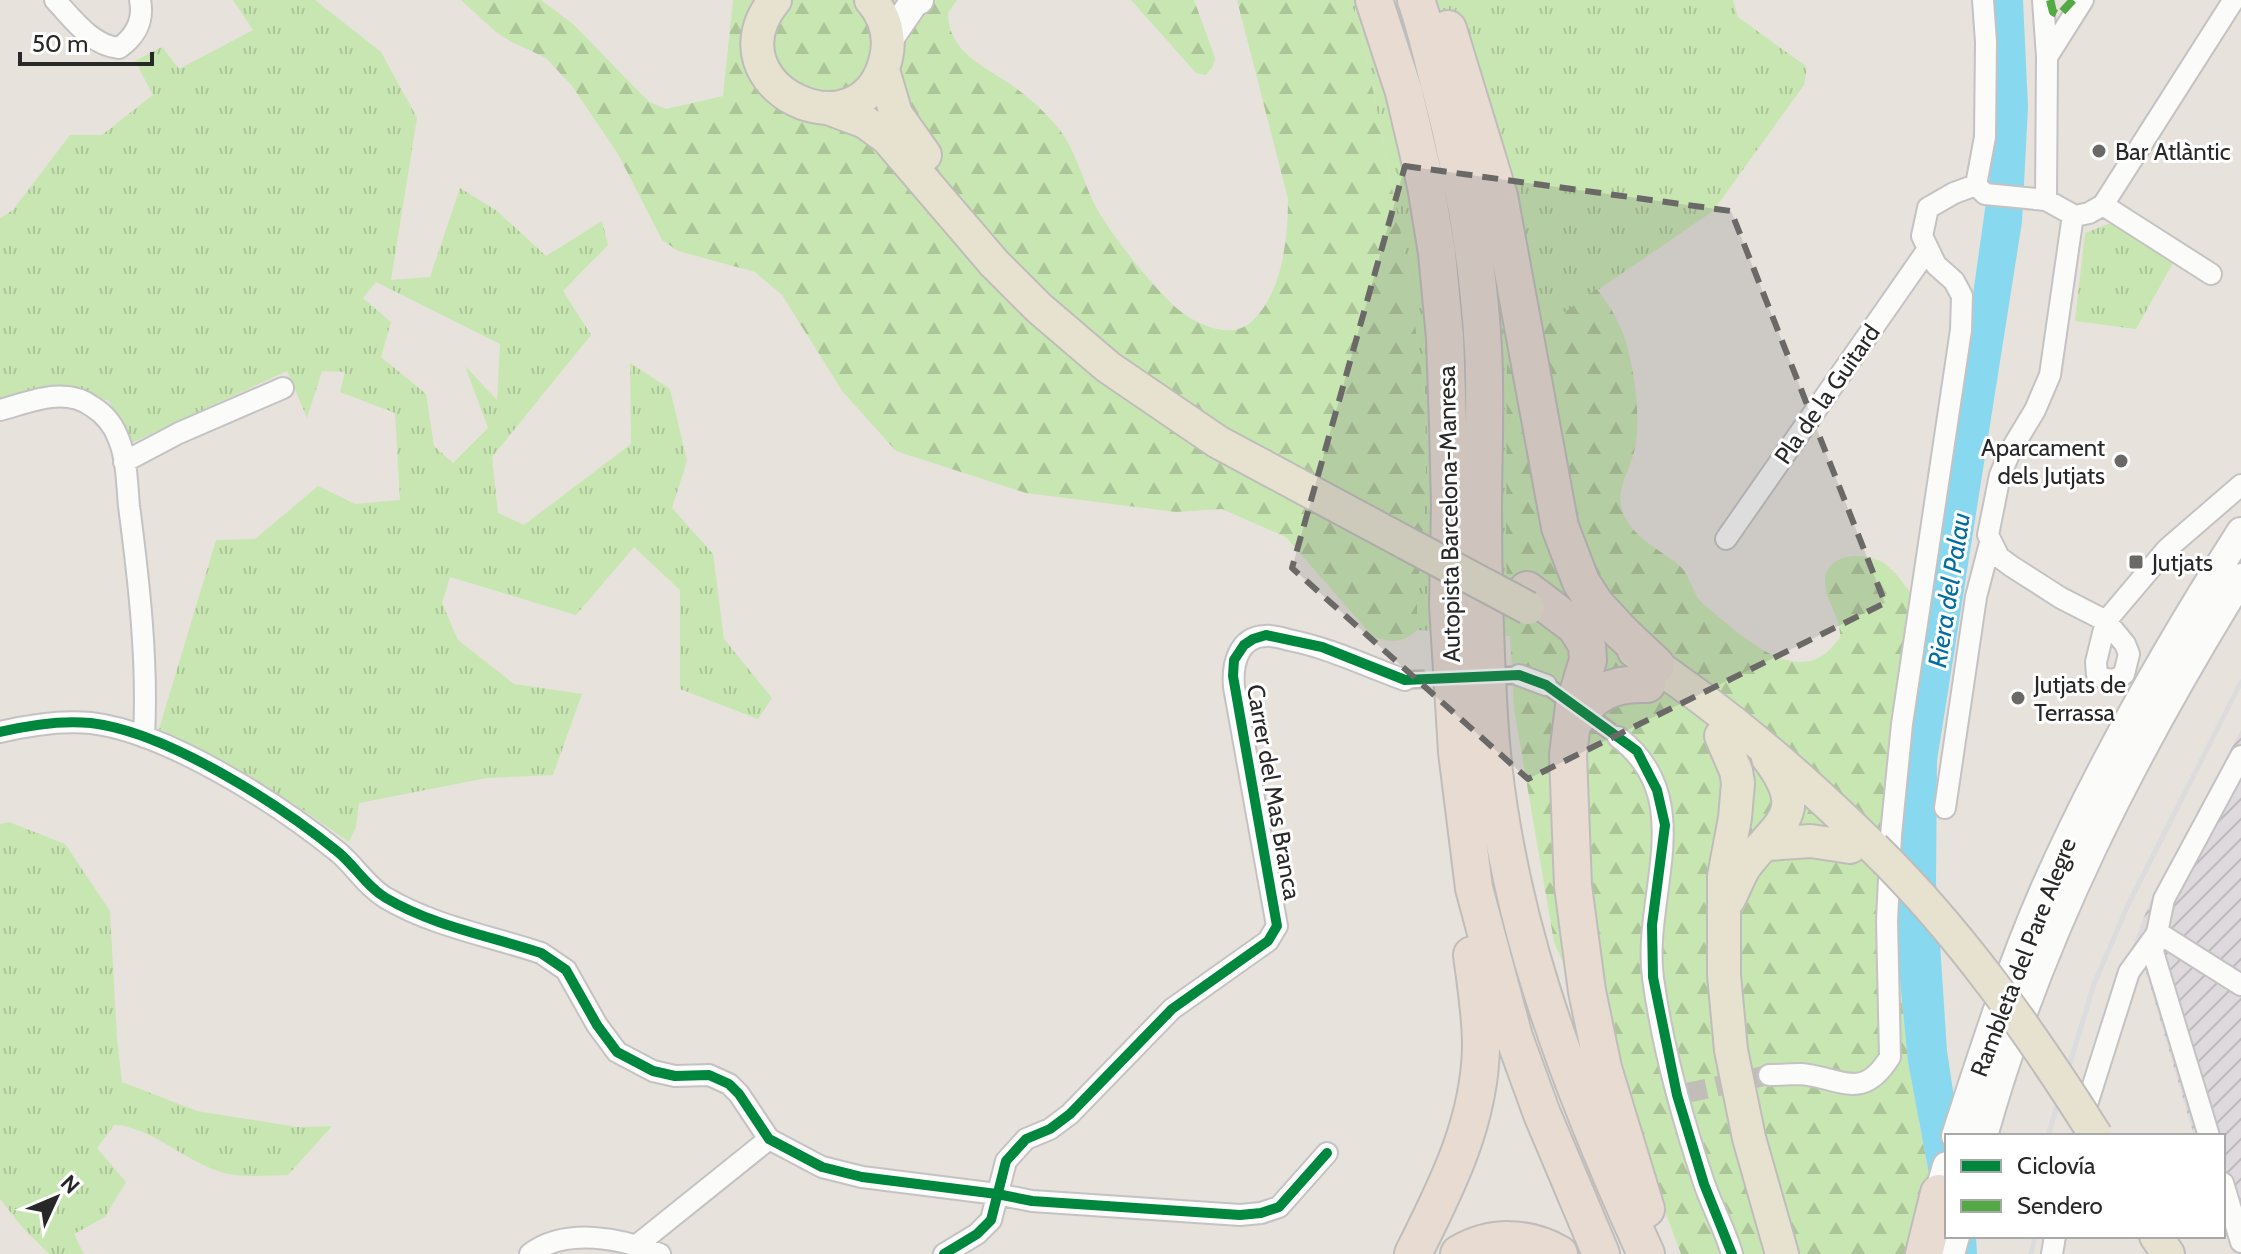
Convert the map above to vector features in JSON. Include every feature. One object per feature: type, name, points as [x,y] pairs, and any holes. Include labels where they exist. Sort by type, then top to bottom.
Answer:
[{"type":"highway","name":"Autopista Barcelona-Manresa","points":[[1374,0],[1404,92],[1426,186],[1437,253],[1445,338],[1448,424],[1448,605],[1464,822],[1474,888],[1514,1037],[1542,1114],[1601,1254]]},
{"type":"highway","points":[[1416,0],[1462,170],[1474,248],[1483,347],[1486,440],[1483,510],[1489,718],[1511,882],[1549,1019],[1577,1097],[1646,1254]]},
{"type":"highway","points":[[1437,0],[1499,196],[1560,527],[1581,582],[1652,674],[1595,696],[1573,723]]},
{"type":"highway","points":[[1527,599],[1576,627],[1587,645],[1588,660],[1574,706],[1568,755],[1573,886],[1587,991],[1603,1068],[1643,1195],[1656,1254]]},
{"type":"highway","points":[[1413,1254],[1445,1190],[1464,1142],[1479,1073],[1480,1018],[1462,881],[1464,822]]},
{"type":"highway","points":[[1924,1254],[1943,1180]]},
{"type":"highway","points":[[1459,1254],[1477,1246],[1505,1240],[1530,1242],[1559,1254]]},
{"type":"main road","points":[[871,0],[883,18],[885,55],[896,114],[1002,251],[1066,314],[1119,357],[1201,415],[1406,535]]},
{"type":"main road","points":[[768,5],[758,46],[767,76],[783,94],[797,102],[828,108],[847,104],[863,95],[914,2],[919,0]]},
{"type":"main road","points":[[828,108],[865,122],[887,138],[994,263],[1039,308],[1108,367],[1218,442],[1527,599],[1574,614],[1837,811],[1863,853],[1996,1009],[2033,1058],[2083,1134]]},
{"type":"main road","name":"Rambleta del Pare Alegre","points":[[1966,1133],[2016,960],[2062,853],[2113,749],[2241,532]]},
{"type":"main road","name":"Rambleta del Pare Alegre","points":[[1966,1133],[1999,1081],[2034,981],[2085,859],[2152,730],[2241,578]]},
{"type":"main road","points":[[1587,645],[1652,674]]},
{"type":"main road","points":[[1732,732],[1778,771],[1787,788],[1925,901],[2042,1053],[2095,1134]]},
{"type":"main road","points":[[1732,732],[1738,783],[1724,876],[1724,975],[1731,1050],[1749,1138],[1782,1254]]},
{"type":"main road","points":[[1725,909],[1741,873],[1783,822],[1788,808],[1787,788]]},
{"type":"main road","points":[[1735,818],[1753,797],[1765,790],[1787,788],[1837,811]]},
{"type":"main road","points":[[1767,844],[1811,841],[1863,853]]},
{"type":"main road","points":[[1907,1254],[1943,1180]]},
{"type":"main road","points":[[1767,1198],[1780,1225],[1802,1254]]},
{"type":"street","points":[[55,0],[93,38],[119,48],[140,24],[140,0]]},
{"type":"street","points":[[1980,190],[1986,85],[1983,0]]},
{"type":"street","points":[[2039,200],[2047,57],[2043,0]]},
{"type":"street","points":[[2050,0],[2053,12],[2059,15],[2073,0]]},
{"type":"street","points":[[2047,57],[2083,0]]},
{"type":"street","points":[[1769,1075],[1803,1074],[1858,1084],[1879,1075],[1890,1057],[1887,921],[1891,835],[1902,724],[1961,330],[1962,296],[1954,281],[1936,265],[1922,236],[1928,208],[1954,193],[1980,190],[2039,200],[2073,215],[2089,213],[2103,205],[2235,3]]},
{"type":"street","points":[[2103,205],[2211,274]]},
{"type":"street","points":[[1945,808],[1976,597],[1990,543],[1989,528],[2000,475],[2050,375],[2073,215]]},
{"type":"street","name":"Pla de la Guitard","points":[[1726,539],[1928,249]]},
{"type":"street","points":[[124,462],[179,433],[283,388]]},
{"type":"street","points":[[0,410],[54,396],[79,400],[92,405],[111,424],[120,442],[142,645],[144,737]]},
{"type":"street","points":[[1990,543],[1999,557],[2011,566],[2061,598],[2106,621],[2167,549],[2241,485]]},
{"type":"street","name":"Carrer del Mas Branca","points":[[970,1254],[989,1234],[1006,1161],[1026,1139],[1050,1129],[1070,1114],[1172,1009],[1268,941],[1277,926],[1234,687],[1234,660],[1244,645],[1266,635],[1286,639],[1322,647],[1405,680]]},
{"type":"street","points":[[1519,675],[1546,685]]},
{"type":"street","points":[[0,732],[51,723],[91,723],[163,744],[249,789],[340,854],[382,896],[410,912],[541,953],[557,962],[566,970],[597,1025],[617,1052],[653,1071],[675,1076],[709,1075],[729,1084],[769,1139],[822,1167],[862,1177],[1032,1201],[1240,1215],[1279,1207],[1327,1153]]},
{"type":"street","points":[[1618,737],[1637,751],[1657,790],[1665,825],[1652,925],[1653,977],[1704,1184],[1732,1254]]},
{"type":"street","points":[[2208,1134],[2153,952],[2164,899],[2241,756]]},
{"type":"street","points":[[2157,932],[2241,985]]},
{"type":"street","points":[[2078,1134],[2129,972],[2157,932]]},
{"type":"street","points":[[637,1245],[769,1139]]},
{"type":"street","points":[[2225,1190],[2241,1242]]},
{"type":"street","points":[[944,1254],[977,1234],[991,1220]]},
{"type":"street","points":[[530,1254],[540,1246],[580,1239],[611,1239],[660,1254]]},
{"type":"highlighted area","points":[[1405,166],[1731,211],[1885,603],[1528,779],[1292,568]]},
{"type":"shaded area","points":[[2241,730],[2241,1254],[2234,1254],[2225,1232],[2225,1134],[2193,1134],[2145,968],[2128,959],[2149,904]]},
{"type":"green space","points":[[233,0],[315,0],[381,52],[417,118],[391,280],[430,277],[460,188],[497,211],[546,256],[602,221],[608,245],[563,291],[591,335],[492,457],[498,513],[524,525],[631,444],[630,363],[670,389],[687,461],[672,508],[713,554],[724,639],[772,698],[758,719],[680,689],[680,590],[634,547],[576,615],[450,577],[442,603],[458,640],[514,684],[582,694],[553,775],[487,778],[359,803],[356,827],[349,842],[293,803],[159,729],[216,540],[255,539],[318,486],[355,504],[400,500],[395,413],[340,392],[345,372],[322,371],[307,418],[287,371],[129,444],[109,401],[66,387],[0,404],[0,218],[13,210],[70,135],[102,135],[153,95],[135,61],[162,47],[179,69],[253,30]],"holes":[[[376,282],[500,344],[497,400],[465,366],[488,428],[453,463],[434,446],[426,394],[381,357],[391,322],[363,298]]]},
{"type":"green space","points":[[461,0],[541,0],[573,24],[649,102],[666,109],[723,96],[733,0],[957,0],[948,13],[954,39],[970,57],[1024,94],[1062,132],[1097,209],[1138,267],[1187,316],[1210,327],[1235,330],[1250,323],[1269,298],[1281,266],[1288,215],[1288,199],[1237,0],[1349,0],[1360,24],[1407,264],[1425,399],[1426,496],[1417,630],[1396,641],[1373,637],[1286,537],[1222,509],[1176,512],[1026,493],[896,451],[843,392],[782,295],[755,272],[678,251],[662,240],[618,154],[572,86],[546,58],[496,32]]},
{"type":"green space","points":[[1131,0],[1194,0],[1215,58],[1206,75],[1196,73]]},
{"type":"green space","points":[[1349,0],[1733,0],[1738,17],[1807,67],[1804,85],[1713,211],[1541,329],[1506,559],[1510,636],[1417,630],[1426,496],[1425,399],[1407,264],[1360,24]]},
{"type":"green space","points":[[2111,223],[2173,263],[2136,329],[2075,321],[2085,233]]},
{"type":"green space","points":[[1597,289],[1623,333],[1635,383],[1637,435],[1622,488],[1623,513],[1641,537],[1681,567],[1703,604],[1770,654],[1789,661],[1807,662],[1824,654],[1840,637],[1825,583],[1831,565],[1839,560],[1857,556],[1885,564],[1927,610],[1896,939],[1908,1062],[1944,1254],[1681,1254],[1631,1120],[1554,942],[1514,709],[1506,559],[1507,363],[1541,329]]},
{"type":"green space","points":[[9,822],[65,844],[110,911],[122,1082],[197,1111],[297,1127],[332,1126],[288,1175],[224,1173],[142,1132],[114,1125],[97,1148],[126,1182],[105,1217],[74,1234],[84,1254],[49,1254],[0,1199],[0,824]]},
{"type":"water","name":"Riera del Palau","points":[[1990,0],[2023,0],[2028,107],[2022,222],[1937,761],[1936,882],[1947,1051],[1960,1134],[1945,1134],[1945,1238],[1976,1238],[1977,1254],[1944,1254],[1908,1062],[1896,939],[1905,775],[1990,174]]},
{"type":"tunnel","points":[[1405,680],[1519,675]]},
{"type":"tunnel","points":[[1546,685],[1618,737]]},
{"type":"tunnel","points":[[1687,1093],[1769,1075]]},
{"type":"railway","points":[[2049,1134],[2094,984],[2129,903],[2241,682]]},
{"type":"railway","points":[[2031,1254],[2035,1238]]},
{"type":"marked path","points":[[2050,0],[2053,12],[2059,15],[2073,0]]},
{"type":"cycle path","points":[[944,1254],[977,1234],[991,1220],[1006,1161],[1026,1139],[1050,1129],[1070,1114],[1172,1009],[1268,941],[1277,926],[1233,676],[1234,660],[1244,645],[1266,635],[1322,647],[1405,680],[1519,675],[1546,685],[1637,751],[1657,790],[1665,825],[1652,925],[1653,977],[1677,1095],[1704,1184],[1732,1254]]},
{"type":"cycle path","points":[[0,732],[45,724],[91,723],[121,729],[187,755],[254,792],[314,833],[386,898],[442,923],[541,953],[566,970],[597,1025],[617,1052],[653,1071],[675,1076],[709,1075],[729,1084],[769,1139],[822,1167],[862,1177],[1032,1201],[1240,1215],[1279,1207],[1327,1153]]},
{"type":"place","name":"Bar Atlàntic","points":[[2099,151]]},
{"type":"place","name":"Aparcament dels Jutjats","points":[[2121,461]]},
{"type":"place","name":"Jutjats","points":[[2136,562]]},
{"type":"place","name":"Jutjats de Terrassa","points":[[2018,698]]}]
